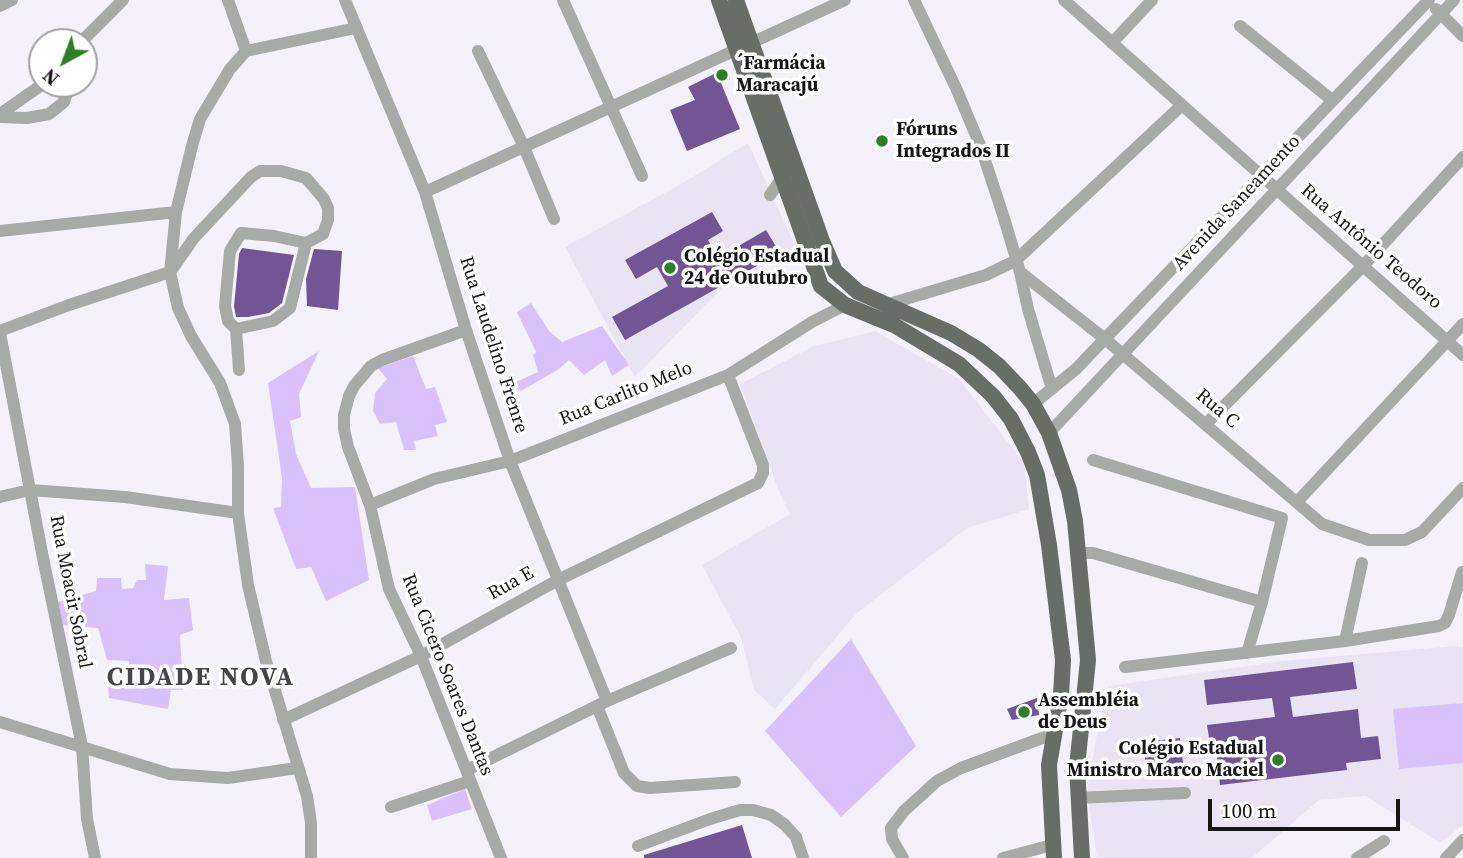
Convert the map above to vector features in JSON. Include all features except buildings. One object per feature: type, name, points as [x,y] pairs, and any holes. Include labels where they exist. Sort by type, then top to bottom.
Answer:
[{"type":"main road","points":[[719,0],[821,286],[845,305],[904,330],[959,364],[993,396],[1011,419],[1037,475],[1049,545],[1063,660],[1049,786],[1053,851]]},
{"type":"main road","points":[[736,0],[832,266],[839,276],[858,292],[951,333],[979,350],[999,366],[1033,404],[1049,433],[1069,490],[1079,552],[1088,660],[1086,700],[1077,767],[1082,858]]},
{"type":"main road","points":[[1063,660],[1076,665],[1088,660]]},
{"type":"main road","points":[[1061,695],[1073,691],[1086,700]]},
{"type":"street","points":[[0,6],[12,0]]},
{"type":"street","points":[[228,0],[246,51]]},
{"type":"street","name":"Rua Laudelino Frenre","points":[[345,0],[425,192],[510,461],[558,580],[624,773],[637,786],[650,788],[735,782]]},
{"type":"street","points":[[564,0],[642,176]]},
{"type":"street","points":[[425,192],[845,0]]},
{"type":"street","points":[[914,0],[980,145],[1004,218],[1052,389]]},
{"type":"street","name":"Rua Antônio Teodoro","points":[[1064,0],[1463,355]]},
{"type":"street","points":[[1112,43],[1152,0]]},
{"type":"street","points":[[1428,0],[1463,36]]},
{"type":"street","name":"Avenida Saneamento","points":[[1033,404],[1076,369],[1428,0]]},
{"type":"street","name":"Avenida Saneamento","points":[[1049,433],[1454,0]]},
{"type":"street","points":[[93,28],[117,2]]},
{"type":"street","points":[[1240,26],[1332,100]]},
{"type":"street","points":[[311,858],[311,823],[307,796],[248,585],[238,513],[235,424],[220,383],[191,336],[178,308],[170,272],[176,212],[200,119],[221,82],[246,51],[356,28]]},
{"type":"street","points":[[478,51],[524,147],[554,219]]},
{"type":"street","points":[[0,115],[28,95]]},
{"type":"street","points":[[0,115],[27,118],[49,114],[65,98]]},
{"type":"street","points":[[889,304],[1018,267],[1182,105]]},
{"type":"street","points":[[1206,424],[1363,266],[1463,157]]},
{"type":"street","points":[[0,332],[69,305],[170,272],[194,238],[251,177],[267,170],[295,173],[306,178],[324,199],[328,208],[328,220],[323,234],[306,243],[242,233],[230,251],[225,306],[228,321],[236,329],[239,370]]},
{"type":"street","points":[[771,195],[782,178]]},
{"type":"street","points":[[0,231],[176,212]]},
{"type":"street","points":[[236,329],[273,321],[290,308],[306,243]]},
{"type":"street","points":[[1178,264],[1192,278]]},
{"type":"street","name":"Rua C","points":[[1018,267],[1322,524],[1369,540],[1405,540],[1422,532],[1463,488]]},
{"type":"street","name":"Rua Carlito Melo","points":[[370,505],[434,479],[510,461],[727,375],[812,322],[845,305]]},
{"type":"street","points":[[1297,502],[1463,324]]},
{"type":"street","name":"Rua Cicero Soares Dantas","points":[[467,330],[376,363],[354,386],[344,415],[348,447],[370,505],[388,589],[421,656],[501,858]]},
{"type":"street","name":"Rua Moacir Sobral","points":[[0,332],[82,746],[87,820],[95,858]]},
{"type":"street","name":"Rua E","points":[[284,720],[421,656],[558,580],[758,483],[764,473],[763,465],[727,375]]},
{"type":"street","points":[[1093,460],[1282,518],[1247,653]]},
{"type":"street","points":[[0,497],[30,490],[125,497],[238,513]]},
{"type":"street","points":[[1079,552],[1262,602]]},
{"type":"street","points":[[1345,641],[1362,563]]},
{"type":"street","points":[[1125,667],[1345,641],[1441,625],[1451,609],[1462,572]]},
{"type":"street","points":[[391,807],[469,776],[602,703],[731,648]]},
{"type":"street","points":[[0,722],[170,774],[228,778],[298,768]]},
{"type":"street","points":[[903,858],[892,839],[891,828],[919,796],[949,773],[1053,734]]},
{"type":"street","points":[[1077,798],[1185,793]]},
{"type":"street","points":[[638,846],[740,810],[753,810],[771,815],[796,837],[803,858]]},
{"type":"street","points":[[1446,858],[1463,840]]},
{"type":"street","points":[[1357,858],[1384,841]]},
{"type":"street","points":[[1003,858],[1053,851]]},
{"type":"shaded area","name":"Colégio Estadual 24 de Outubro","points":[[748,143],[798,252],[726,284],[635,377],[565,247],[681,184]]},
{"type":"shaded area","points":[[531,303],[549,331],[562,342],[602,326],[629,365],[612,376],[605,360],[584,375],[569,360],[559,369],[521,391],[509,385],[538,372],[533,355],[536,352],[517,312]]},
{"type":"shaded area","points":[[875,331],[959,379],[1024,463],[1029,509],[967,528],[857,613],[775,709],[754,690],[741,638],[702,565],[790,514],[778,489],[740,384],[814,346]]},
{"type":"shaded area","points":[[319,351],[299,394],[301,417],[290,421],[296,454],[311,488],[355,487],[369,580],[326,601],[311,567],[296,569],[273,508],[281,507],[282,478],[268,383]]},
{"type":"shaded area","points":[[413,356],[426,389],[435,387],[447,422],[435,425],[438,436],[414,441],[416,450],[404,450],[396,422],[380,424],[373,411],[375,393],[387,379],[378,368]]},
{"type":"shaded area","points":[[145,564],[168,566],[164,600],[189,598],[193,630],[180,635],[183,690],[171,690],[168,709],[109,698],[108,685],[130,686],[129,661],[107,660],[98,628],[63,625],[58,602],[96,591],[97,578],[121,578],[122,589],[133,588],[137,580],[146,580]]},
{"type":"shaded area","points":[[851,639],[916,746],[841,817],[765,731]]},
{"type":"shaded area","name":"Colégio Estadual Ministro Marco Maciel","points":[[1463,647],[1463,825],[1440,843],[1366,796],[1319,800],[1252,858],[1097,858],[1087,791],[1108,686],[1283,661]]},
{"type":"shaded area","points":[[1463,703],[1463,763],[1399,769],[1393,709]]},
{"type":"shaded area","points":[[465,789],[472,809],[432,821],[427,805]]},
{"type":"place","name":"´Farmácia Maracajú","points":[[722,75]]},
{"type":"place","name":"Fóruns Integrados II","points":[[882,141]]},
{"type":"place","name":"Colégio Estadual 24 de Outubro","points":[[670,268]]},
{"type":"place","name":"Assembléia de Deus","points":[[1024,712]]},
{"type":"place","name":"Colégio Estadual Ministro Marco Maciel","points":[[1278,760]]},
{"type":"district","name":"CIDADE NOVA","points":[[201,678]]}]
